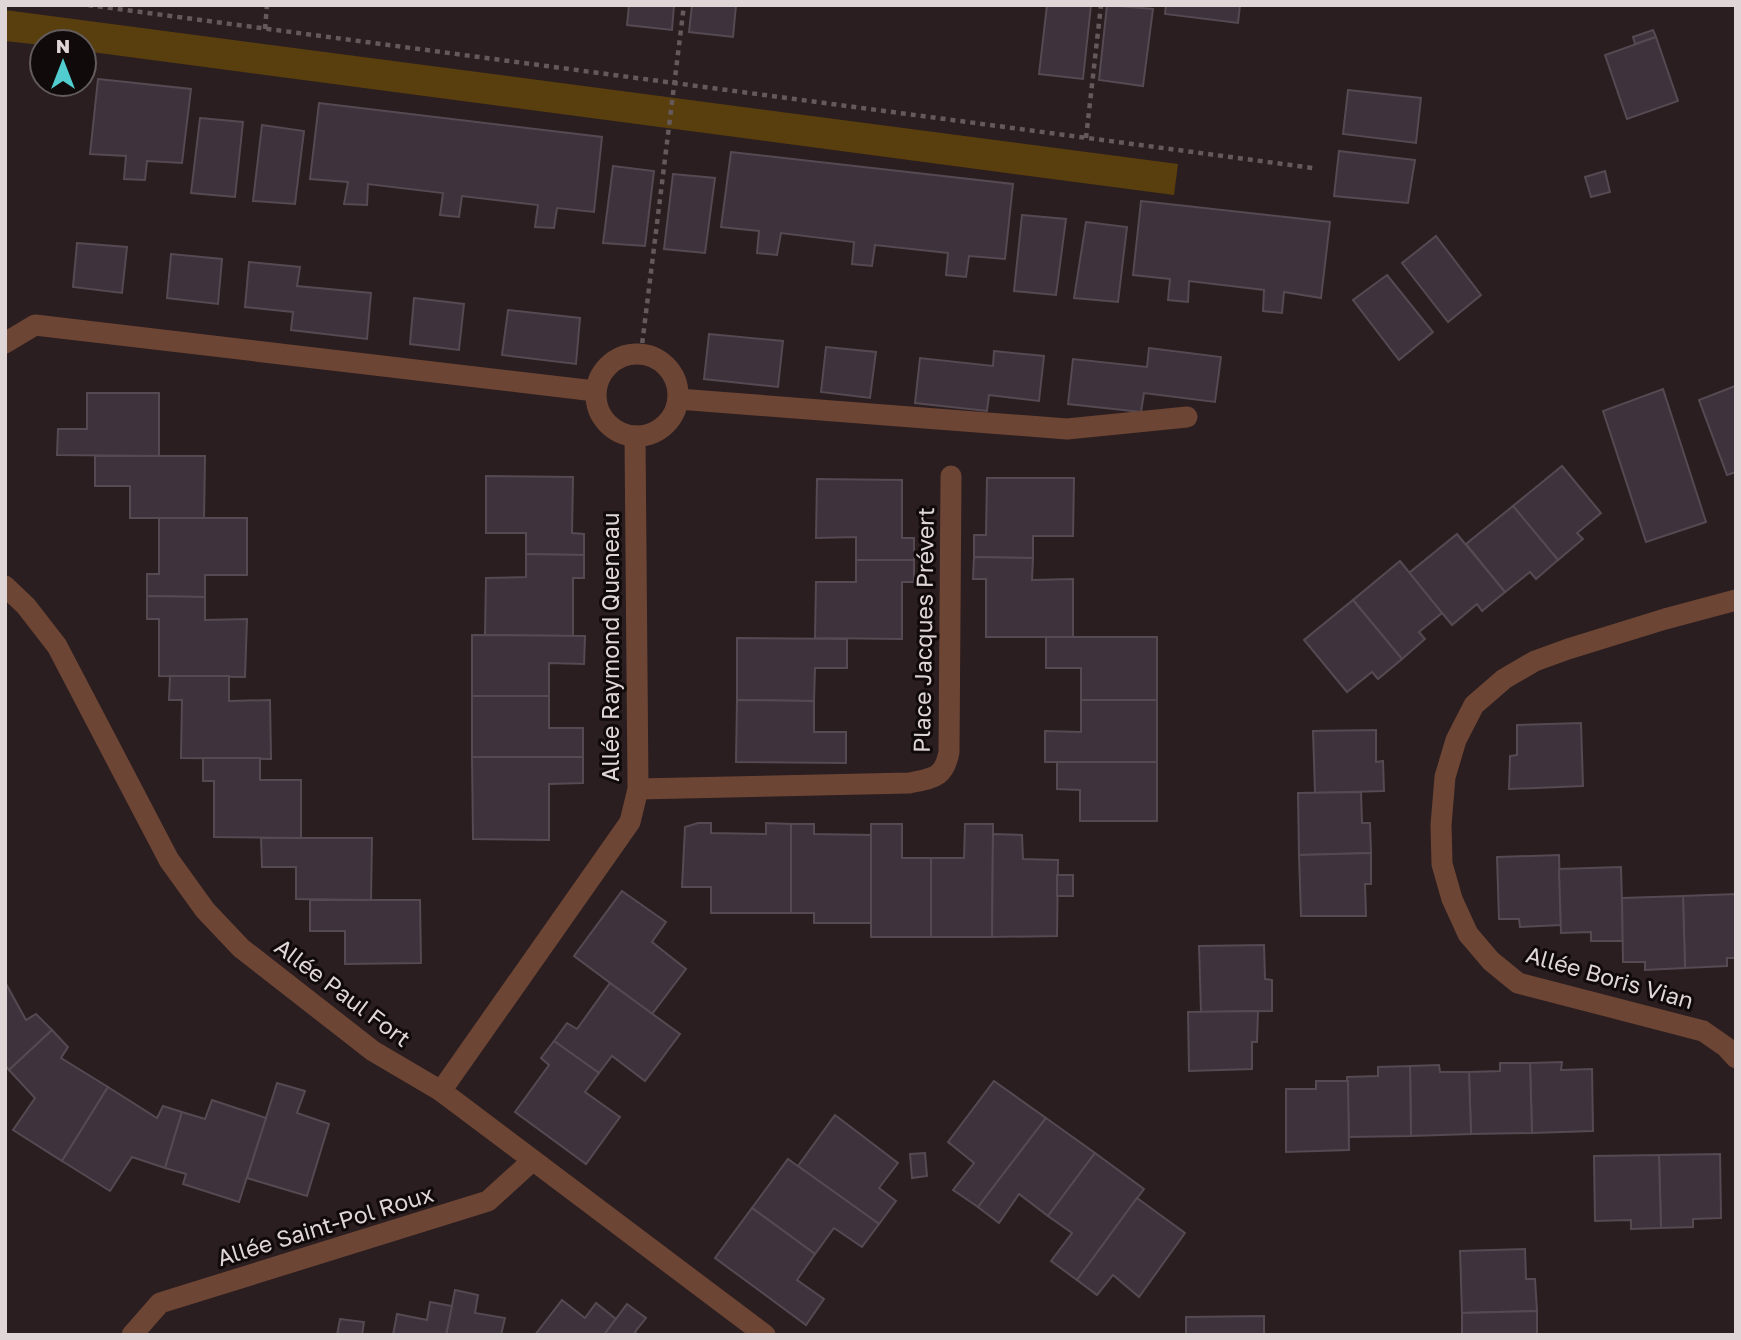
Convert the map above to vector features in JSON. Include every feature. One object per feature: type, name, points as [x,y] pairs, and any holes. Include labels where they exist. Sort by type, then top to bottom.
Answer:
[{"type":"street","points":[[5,343],[35,325],[595,391]]},
{"type":"street","points":[[641,353],[663,362],[676,380],[678,399],[671,418],[654,433],[635,436],[614,429],[598,410],[595,391],[604,370],[621,357],[641,353]]},
{"type":"street","points":[[678,399],[1067,429],[1187,417]]},
{"type":"street","name":"Allée Raymond Queneau","points":[[440,1091],[630,822],[638,789],[635,436]]},
{"type":"street","name":"Place Jacques Prévert","points":[[638,789],[908,783],[933,778],[946,767],[949,752],[951,476]]},
{"type":"street","name":"Allée Paul Fort","points":[[5,586],[26,606],[57,646],[169,860],[205,911],[241,948],[373,1051],[440,1091],[765,1335]]},
{"type":"street","name":"Allée Boris Vian","points":[[1736,600],[1535,661],[1504,678],[1474,705],[1456,740],[1445,777],[1441,825],[1442,864],[1452,899],[1468,934],[1492,961],[1518,983],[1703,1031],[1726,1046],[1736,1058]]},
{"type":"street","name":"Allée Saint-Pol Roux","points":[[132,1335],[160,1303],[488,1202],[532,1161]]},
{"type":"path","points":[[88,5],[1313,168]]},
{"type":"path","points":[[265,29],[267,5]]},
{"type":"path","points":[[641,353],[684,5]]},
{"type":"path","points":[[1086,138],[1101,5]]},
{"type":"shaded area","points":[[5,10],[1178,164],[1174,195],[98,53],[98,28],[28,28],[28,43],[5,41]]},
{"type":"building","points":[[629,5],[674,5],[672,30],[627,25]]},
{"type":"building","points":[[692,5],[736,5],[733,37],[689,32]]},
{"type":"building","points":[[1047,5],[1091,5],[1083,79],[1039,74]]},
{"type":"building","points":[[1107,5],[1153,9],[1143,86],[1099,80]]},
{"type":"building","points":[[1166,5],[1240,5],[1238,23],[1165,14]]},
{"type":"building","points":[[1653,30],[1656,37],[1635,44],[1633,37]]},
{"type":"building","points":[[1656,37],[1678,101],[1627,119],[1605,55]]},
{"type":"building","points":[[98,79],[191,89],[182,163],[147,161],[145,180],[124,179],[126,156],[90,154]]},
{"type":"building","points":[[1348,90],[1421,98],[1416,143],[1343,134]]},
{"type":"building","points":[[319,103],[602,137],[594,212],[557,208],[554,228],[535,227],[538,205],[462,196],[459,217],[440,215],[443,193],[368,184],[367,205],[344,204],[348,182],[310,179]]},
{"type":"building","points":[[200,118],[243,122],[235,197],[191,193]]},
{"type":"building","points":[[262,125],[304,131],[295,204],[253,201]]},
{"type":"building","points":[[1339,151],[1415,160],[1408,203],[1334,196]]},
{"type":"building","points":[[731,152],[1013,184],[1005,259],[969,256],[966,277],[946,275],[948,253],[875,245],[872,266],[852,264],[854,242],[781,233],[777,255],[757,253],[759,231],[721,227]]},
{"type":"building","points":[[613,166],[654,171],[645,246],[603,243]]},
{"type":"building","points":[[1605,171],[1610,192],[1591,197],[1585,177]]},
{"type":"building","points":[[673,174],[715,178],[705,253],[664,249]]},
{"type":"building","points":[[1141,201],[1330,222],[1321,298],[1284,292],[1282,313],[1263,311],[1264,290],[1189,281],[1188,302],[1168,300],[1170,279],[1133,275]]},
{"type":"building","points":[[1022,215],[1066,219],[1056,295],[1014,291]]},
{"type":"building","points":[[1086,222],[1127,227],[1118,302],[1074,298]]},
{"type":"building","points":[[1436,236],[1481,295],[1448,322],[1402,263]]},
{"type":"building","points":[[77,243],[127,247],[122,293],[73,287]]},
{"type":"building","points":[[171,254],[222,259],[218,304],[167,298]]},
{"type":"building","points":[[249,262],[300,267],[297,286],[371,293],[367,339],[291,330],[293,312],[245,307]]},
{"type":"building","points":[[1387,275],[1433,332],[1399,360],[1353,300]]},
{"type":"building","points":[[414,298],[464,304],[459,350],[410,344]]},
{"type":"building","points":[[508,310],[580,318],[576,364],[502,355]]},
{"type":"building","points":[[709,334],[783,341],[778,387],[704,379]]},
{"type":"building","points":[[826,347],[876,352],[870,398],[821,392]]},
{"type":"building","points":[[1149,348],[1221,357],[1215,402],[1144,393],[1141,412],[1068,404],[1073,359],[1147,367]]},
{"type":"building","points":[[994,351],[1044,356],[1039,401],[989,395],[987,411],[915,403],[920,358],[993,366]]},
{"type":"building","points":[[1735,386],[1736,472],[1727,475],[1699,400]]},
{"type":"building","points":[[1663,389],[1706,522],[1646,542],[1603,411]]},
{"type":"building","points":[[87,393],[159,393],[159,456],[57,455],[58,429],[87,429]]},
{"type":"building","points":[[95,456],[205,456],[204,518],[130,518],[130,486],[95,486]]},
{"type":"building","points":[[1562,466],[1601,513],[1577,533],[1583,539],[1558,560],[1513,506]]},
{"type":"building","points":[[486,476],[573,477],[572,533],[584,534],[584,555],[526,554],[526,533],[486,533]]},
{"type":"building","points":[[987,478],[1074,478],[1073,536],[1033,536],[1033,558],[974,557],[974,535],[986,535]]},
{"type":"building","points":[[817,479],[902,480],[902,538],[914,538],[914,560],[856,560],[856,537],[816,538]]},
{"type":"building","points":[[1513,506],[1558,560],[1536,579],[1530,572],[1505,592],[1466,544]]},
{"type":"building","points":[[159,518],[247,518],[247,575],[205,575],[205,597],[147,596],[147,574],[159,574]]},
{"type":"building","points":[[1457,534],[1505,592],[1482,611],[1477,604],[1452,625],[1409,573]]},
{"type":"building","points":[[526,554],[584,555],[584,578],[573,578],[573,636],[485,635],[486,578],[526,577]]},
{"type":"building","points":[[974,557],[1033,558],[1032,580],[1073,579],[1073,637],[986,637],[986,579],[973,579]]},
{"type":"building","points":[[856,560],[914,560],[914,582],[902,582],[902,639],[815,638],[816,582],[856,582]]},
{"type":"building","points":[[1400,561],[1442,613],[1419,632],[1425,639],[1402,659],[1353,600]]},
{"type":"building","points":[[147,596],[205,597],[205,620],[247,619],[245,677],[159,676],[159,619],[147,619]]},
{"type":"building","points":[[1353,600],[1402,659],[1378,679],[1372,672],[1347,692],[1304,640]]},
{"type":"building","points":[[472,635],[585,636],[584,664],[549,663],[549,696],[472,696]]},
{"type":"building","points":[[1046,637],[1157,637],[1157,700],[1081,700],[1081,668],[1046,668]]},
{"type":"building","points":[[737,638],[847,639],[847,668],[815,668],[814,701],[737,700]]},
{"type":"building","points":[[170,676],[229,676],[229,701],[270,700],[271,759],[181,758],[182,700],[169,700]]},
{"type":"building","points":[[472,696],[549,696],[549,728],[583,728],[583,757],[472,757]]},
{"type":"building","points":[[737,700],[814,701],[814,732],[846,732],[846,763],[736,762]]},
{"type":"building","points":[[1081,700],[1157,700],[1157,762],[1045,762],[1045,731],[1081,732]]},
{"type":"building","points":[[1581,723],[1583,786],[1509,789],[1510,756],[1517,755],[1517,725]]},
{"type":"building","points":[[1376,730],[1376,762],[1383,761],[1384,791],[1315,793],[1313,731]]},
{"type":"building","points":[[472,757],[583,757],[583,783],[549,784],[549,840],[473,839]]},
{"type":"building","points":[[203,758],[260,758],[260,780],[301,780],[301,838],[214,837],[214,781],[203,781]]},
{"type":"building","points":[[1057,762],[1157,762],[1157,821],[1080,821],[1080,790],[1057,789]]},
{"type":"building","points":[[1361,792],[1362,823],[1370,823],[1371,853],[1299,855],[1298,793]]},
{"type":"building","points":[[711,823],[711,833],[766,834],[766,823],[791,824],[791,913],[711,913],[711,887],[682,887],[685,827]]},
{"type":"building","points":[[791,824],[814,824],[814,834],[871,835],[871,923],[814,923],[814,913],[791,913]]},
{"type":"building","points":[[871,824],[902,824],[902,858],[931,858],[931,937],[871,937]]},
{"type":"building","points":[[965,824],[993,824],[992,937],[931,937],[931,858],[964,858]]},
{"type":"building","points":[[993,834],[1022,835],[1023,859],[1058,860],[1057,936],[992,937]]},
{"type":"building","points":[[261,838],[372,838],[371,900],[296,899],[296,867],[262,867]]},
{"type":"building","points":[[1371,853],[1371,884],[1365,884],[1366,916],[1301,916],[1299,855]]},
{"type":"building","points":[[1559,855],[1561,925],[1520,927],[1519,919],[1499,919],[1497,857]]},
{"type":"building","points":[[1621,867],[1623,941],[1591,941],[1591,932],[1561,933],[1559,869]]},
{"type":"building","points":[[1057,875],[1073,875],[1073,896],[1057,896]]},
{"type":"building","points":[[622,891],[666,922],[652,942],[686,969],[652,1014],[574,956]]},
{"type":"building","points":[[1736,894],[1736,958],[1727,958],[1727,966],[1685,968],[1683,896]]},
{"type":"building","points":[[1683,896],[1685,968],[1645,970],[1645,962],[1623,962],[1622,898]]},
{"type":"building","points":[[310,900],[420,900],[421,963],[345,964],[345,931],[310,931]]},
{"type":"building","points":[[1264,945],[1265,979],[1272,980],[1272,1011],[1201,1012],[1199,946]]},
{"type":"building","points":[[5,982],[26,1020],[36,1014],[52,1030],[9,1070],[5,1065]]},
{"type":"building","points":[[610,983],[680,1034],[645,1081],[612,1056],[599,1073],[554,1041],[567,1023],[577,1029]]},
{"type":"building","points":[[1258,1011],[1257,1042],[1252,1042],[1252,1069],[1189,1071],[1188,1012]]},
{"type":"building","points":[[52,1030],[68,1047],[61,1058],[108,1087],[62,1161],[13,1130],[35,1098],[9,1070]]},
{"type":"building","points":[[554,1041],[599,1073],[585,1092],[620,1117],[586,1164],[515,1112],[549,1065],[541,1058]]},
{"type":"building","points":[[1562,1062],[1561,1070],[1592,1069],[1593,1131],[1532,1133],[1530,1063]]},
{"type":"building","points":[[1500,1063],[1530,1063],[1532,1133],[1471,1134],[1469,1072],[1500,1071]]},
{"type":"building","points":[[1439,1065],[1440,1072],[1469,1072],[1471,1134],[1411,1136],[1410,1066]]},
{"type":"building","points":[[1410,1066],[1411,1136],[1349,1137],[1347,1077],[1378,1076],[1378,1067]]},
{"type":"building","points":[[994,1081],[1046,1118],[978,1207],[953,1190],[974,1163],[948,1142]]},
{"type":"building","points":[[1316,1081],[1348,1081],[1349,1150],[1286,1152],[1286,1089],[1316,1089]]},
{"type":"building","points":[[277,1083],[305,1091],[297,1113],[329,1124],[307,1196],[247,1178]]},
{"type":"building","points":[[108,1087],[157,1118],[163,1106],[182,1112],[165,1168],[132,1157],[110,1191],[62,1161]]},
{"type":"building","points":[[212,1100],[266,1118],[239,1202],[183,1184],[186,1174],[165,1168],[182,1112],[205,1119]]},
{"type":"building","points":[[835,1115],[898,1163],[879,1188],[896,1201],[879,1224],[798,1166]]},
{"type":"building","points":[[1046,1118],[1095,1153],[1048,1216],[1019,1194],[999,1223],[978,1207]]},
{"type":"building","points":[[925,1153],[927,1176],[912,1178],[910,1154]]},
{"type":"building","points":[[1095,1153],[1144,1189],[1077,1280],[1051,1261],[1072,1233],[1048,1216]]},
{"type":"building","points":[[1720,1154],[1721,1218],[1693,1219],[1693,1227],[1661,1228],[1659,1155]]},
{"type":"building","points":[[1659,1155],[1661,1228],[1631,1229],[1631,1220],[1595,1221],[1594,1156]]},
{"type":"building","points":[[788,1159],[879,1224],[862,1247],[834,1228],[815,1254],[752,1208]]},
{"type":"building","points":[[1137,1198],[1185,1233],[1139,1297],[1113,1275],[1097,1295],[1077,1280]]},
{"type":"building","points":[[752,1208],[815,1254],[797,1280],[824,1299],[806,1325],[715,1258]]},
{"type":"building","points":[[1525,1249],[1526,1279],[1535,1279],[1537,1311],[1462,1313],[1460,1251]]},
{"type":"building","points":[[455,1290],[478,1295],[475,1313],[505,1318],[501,1335],[446,1335]]},
{"type":"building","points":[[562,1300],[585,1318],[596,1303],[616,1319],[604,1335],[535,1335]]},
{"type":"building","points":[[430,1302],[452,1306],[446,1335],[393,1335],[397,1314],[427,1320]]},
{"type":"building","points":[[627,1304],[646,1318],[635,1332],[638,1335],[604,1335]]},
{"type":"building","points":[[1537,1311],[1537,1335],[1462,1335],[1462,1313]]},
{"type":"building","points":[[1264,1316],[1264,1335],[1186,1335],[1186,1317]]},
{"type":"building","points":[[340,1319],[364,1322],[362,1335],[337,1335]]}]
